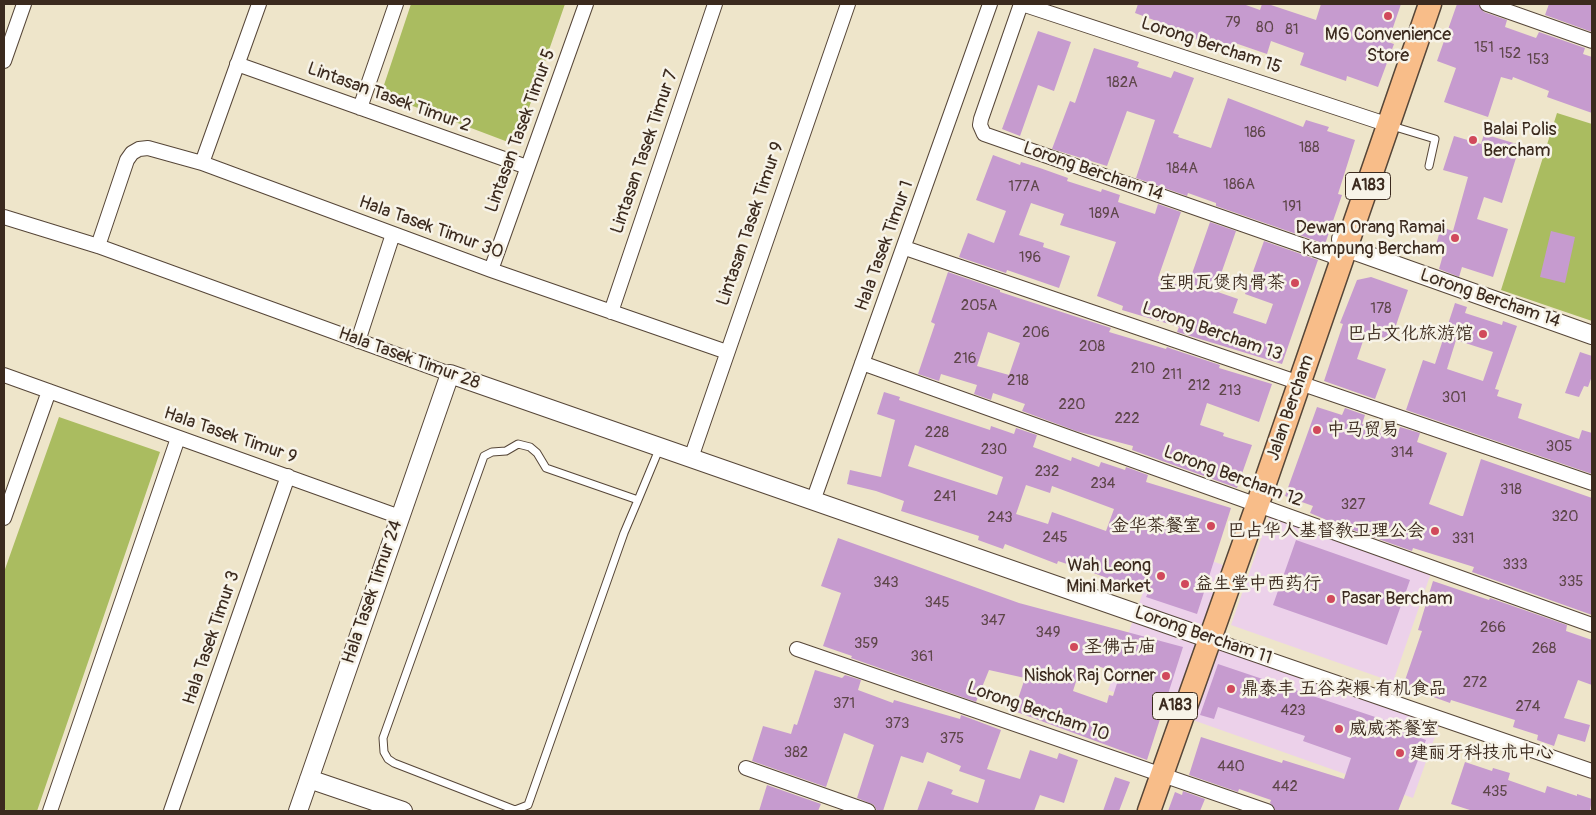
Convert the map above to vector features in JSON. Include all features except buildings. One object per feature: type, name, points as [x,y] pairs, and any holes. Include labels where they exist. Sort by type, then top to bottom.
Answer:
[{"type":"main road","name":"Jalan Bercham","points":[[1384,123],[1420,4]]},
{"type":"main road","name":"Jalan Bercham","points":[[1138,811],[1156,773],[1205,638],[1384,123],[1430,4]]},
{"type":"main road","name":"Jalan Bercham","points":[[1149,811],[1156,773]]},
{"type":"street","points":[[4,62],[24,4]]},
{"type":"street","points":[[202,163],[259,4]]},
{"type":"street","points":[[360,108],[396,4]]},
{"type":"street","name":"Lintasan Tasek Timur 5","points":[[491,270],[586,4]]},
{"type":"street","name":"Lintasan Tasek Timur 7","points":[[611,312],[715,4]]},
{"type":"street","name":"Lintasan Tasek Timur 9","points":[[691,458],[848,4]]},
{"type":"street","name":"Hala Tasek Timur 1","points":[[813,500],[990,4]]},
{"type":"street","name":"Lorong Bercham 15","points":[[1022,4],[1384,123]]},
{"type":"street","name":"Lorong Bercham 14","points":[[1022,4],[981,119],[980,125],[984,134],[1339,253],[1592,334]]},
{"type":"street","points":[[1487,4],[1592,41]]},
{"type":"street","name":"Lintasan Tasek Timur 2","points":[[237,64],[527,167]]},
{"type":"street","name":"Hala Tasek Timur 30","points":[[98,246],[127,160],[132,153],[139,149],[148,148],[202,163],[491,270],[727,352]]},
{"type":"street","name":"Hala Tasek Timur 28","points":[[4,217],[98,246],[450,374],[813,500]]},
{"type":"street","points":[[358,341],[394,234]]},
{"type":"street","name":"Lorong Bercham 13","points":[[904,248],[1592,483]]},
{"type":"street","name":"Lorong Bercham 12","points":[[862,363],[1592,625]]},
{"type":"street","name":"Hala Tasek Timur 24","points":[[298,811],[450,374]]},
{"type":"street","name":"Hala Tasek Timur 9","points":[[4,375],[400,516]]},
{"type":"street","points":[[4,518],[49,391]]},
{"type":"street","points":[[50,811],[178,438]]},
{"type":"street","name":"Hala Tasek Timur 3","points":[[171,811],[288,476]]},
{"type":"street","name":"Lorong Bercham 11","points":[[813,500],[1205,638],[1592,771]]},
{"type":"street","name":"Lorong Bercham 10","points":[[798,649],[1267,811]]},
{"type":"street","points":[[746,768],[868,811]]},
{"type":"street","points":[[309,779],[403,811]]},
{"type":"lane","points":[[1384,123],[1435,139],[1429,166]]},
{"type":"lane","points":[[638,500],[546,468],[537,453],[530,447],[518,444],[506,451],[492,452],[484,456],[383,738],[384,752],[388,759],[515,810],[528,805],[624,533],[638,500],[660,446]]},
{"type":"shaded area","name":"Pasar Bercham","points":[[1269,516],[1431,573],[1393,682],[1231,625]]},
{"type":"shaded area","points":[[1161,542],[1223,565],[1201,635],[1442,717],[1413,798],[1108,690]]},
{"type":"green space","points":[[411,4],[565,4],[516,145],[381,94]]},
{"type":"green space","points":[[1557,113],[1592,124],[1592,321],[1501,290]]},
{"type":"green space","points":[[59,417],[160,452],[37,811],[8,811],[4,809],[4,572]]},
{"type":"place","name":"MG Convenience Store","points":[[1388,16]]},
{"type":"place","name":"Balai Polis Bercham","points":[[1473,140]]},
{"type":"place","name":"Dewan Orang Ramai Kampung Bercham","points":[[1455,238]]},
{"type":"place","name":"宝明瓦煲肉骨茶","points":[[1295,283]]},
{"type":"place","name":"巴占文化旅游馆","points":[[1483,334]]},
{"type":"place","name":"中马贸易","points":[[1317,430]]},
{"type":"place","name":"金华茶餐室","points":[[1211,526]]},
{"type":"place","name":"巴占华人基督教卫理公会","points":[[1435,531]]},
{"type":"place","name":"Wah Leong Mini Market","points":[[1161,576]]},
{"type":"place","name":"益生堂中西药行","points":[[1185,584]]},
{"type":"place","name":"Pasar Bercham","points":[[1331,599]]},
{"type":"place","name":"圣佛古庙","points":[[1074,647]]},
{"type":"place","name":"Nishok Raj Corner","points":[[1166,676]]},
{"type":"place","name":"鼎泰丰 五谷杂粮 有机食品","points":[[1231,689]]},
{"type":"place","name":"威威茶餐室","points":[[1339,729]]},
{"type":"place","name":"建丽牙科技术中心","points":[[1400,753]]}]
